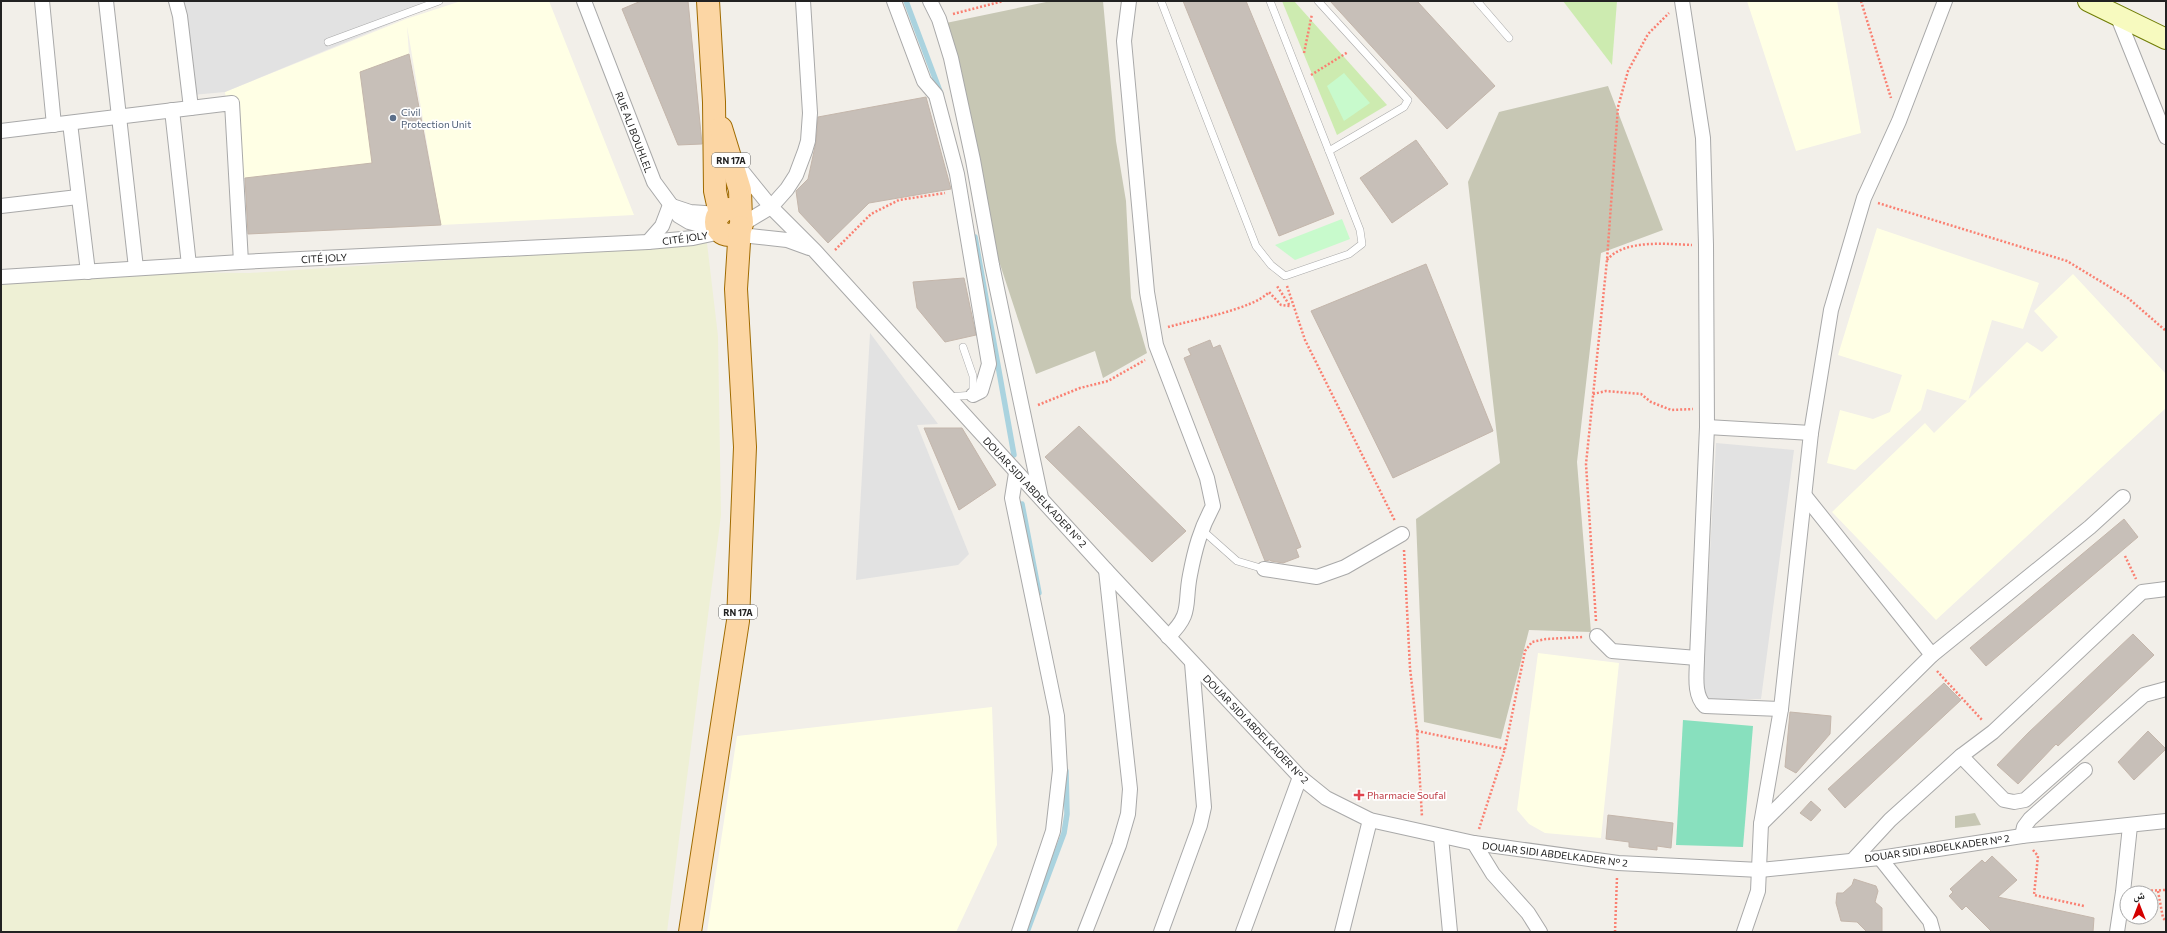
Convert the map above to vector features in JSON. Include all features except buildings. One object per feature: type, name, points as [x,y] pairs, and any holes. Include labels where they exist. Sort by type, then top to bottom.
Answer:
[{"type":"main road","name":"RN 17A","points":[[708,1],[714,102],[715,191],[731,224]]},
{"type":"main road","name":"RN 17A","points":[[690,932],[738,622],[745,447],[731,224],[740,190],[714,102]]},
{"type":"street","points":[[42,1],[54,125]]},
{"type":"street","points":[[106,1],[136,268]]},
{"type":"street","points":[[176,1],[180,16],[191,108]]},
{"type":"street","name":"RUE ALI BOUHLEL","points":[[584,1],[647,168],[654,182],[670,206]]},
{"type":"street","points":[[731,224],[771,207],[787,189],[796,175],[808,141],[810,113],[802,1]]},
{"type":"street","points":[[894,1],[924,81],[936,95],[957,174],[989,364],[981,391],[973,395]]},
{"type":"street","points":[[930,1],[939,19],[950,58],[973,160],[992,265],[1042,498]]},
{"type":"street","points":[[1129,1],[1124,41],[1147,292],[1156,344],[1210,492],[1213,506],[1201,529],[1189,577],[1188,605],[1181,624],[1168,637]]},
{"type":"street","points":[[1682,1],[1703,138],[1706,245],[1707,427],[1697,658],[1698,696],[1699,700],[1706,706],[1781,709]]},
{"type":"street","points":[[1744,932],[1758,891],[1761,824],[1781,709],[1811,433],[1831,310],[1864,198],[1899,121],[1945,1]]},
{"type":"street","points":[[2088,1],[2166,39]]},
{"type":"street","points":[[2117,15],[2166,137]]},
{"type":"street","points":[[1,131],[232,103],[241,262]]},
{"type":"street","points":[[172,110],[189,265]]},
{"type":"street","points":[[70,123],[88,272]]},
{"type":"street","name":"DOUAR SIDI ABDELKADER N° 2","points":[[730,156],[771,207],[815,251],[947,397],[1042,498],[1106,570],[1300,777],[1326,798],[1370,820],[1441,837],[1474,843],[1618,863],[1760,870],[1880,858],[2022,836],[2130,826],[2166,821]]},
{"type":"street","points":[[1,206],[78,197]]},
{"type":"street","name":"DOUAR SIDI ABDELKADER N° 2","points":[[670,206],[787,240],[815,251]]},
{"type":"street","name":"CITÉ JOLY","points":[[648,242],[662,226],[670,206]]},
{"type":"street","name":"CITÉ JOLY","points":[[1,277],[241,262],[648,242],[693,238],[731,224]]},
{"type":"street","points":[[1707,427],[1811,433]]},
{"type":"street","points":[[1016,472],[1012,498],[1057,716],[1060,770],[1053,830],[1019,932]]},
{"type":"street","points":[[1805,496],[1930,658]]},
{"type":"street","points":[[1761,824],[1930,658],[2090,527],[2123,497]]},
{"type":"street","points":[[1264,569],[1317,577],[1345,567],[1402,534]]},
{"type":"street","points":[[1085,932],[1119,845],[1128,814],[1130,788],[1106,570]]},
{"type":"street","points":[[1853,860],[1890,820],[1961,756],[1993,732],[2142,592],[2166,589]]},
{"type":"street","points":[[1597,636],[1612,651],[1697,658]]},
{"type":"street","points":[[1161,932],[1200,825],[1204,808],[1192,663]]},
{"type":"street","points":[[1961,756],[2004,800],[2014,802],[2025,800],[2144,695],[2166,689]]},
{"type":"street","points":[[2022,836],[2024,827],[2030,819],[2085,770]]},
{"type":"street","points":[[1243,932],[1300,777]]},
{"type":"street","points":[[1342,932],[1370,820]]},
{"type":"street","points":[[2124,885],[2130,826]]},
{"type":"street","points":[[1441,837],[1450,932]]},
{"type":"street","points":[[1474,843],[1493,874],[1528,913],[1540,932]]},
{"type":"street","points":[[1880,858],[1930,921],[1933,932]]},
{"type":"street","points":[[2117,932],[2119,919]]},
{"type":"lane","points":[[328,42],[439,1]]},
{"type":"lane","points":[[1161,1],[1256,246],[1271,265],[1285,276],[1349,254],[1362,244],[1360,230],[1270,1]]},
{"type":"lane","points":[[1318,1],[1408,100],[1404,107],[1329,151]]},
{"type":"lane","points":[[1477,1],[1509,38]]},
{"type":"lane","points":[[947,397],[973,395],[973,376],[963,347]]},
{"type":"lane","points":[[1201,529],[1237,561],[1264,569]]},
{"type":"path","points":[[939,19],[1003,1]]},
{"type":"path","points":[[1861,1],[1874,47],[1899,121]]},
{"type":"path","points":[[1474,843],[1505,749],[1525,651],[1532,642],[1546,639],[1597,636],[1586,464],[1600,316],[1607,260],[1618,107],[1628,71],[1648,34],[1670,12]]},
{"type":"path","points":[[1302,59],[1312,14]]},
{"type":"path","points":[[1309,76],[1348,52]]},
{"type":"path","points":[[834,250],[871,214],[899,200],[960,190]]},
{"type":"path","points":[[1864,198],[2067,261],[2128,298],[2166,331]]},
{"type":"path","points":[[1607,260],[1613,253],[1640,244],[1706,245]]},
{"type":"path","points":[[1027,427],[1032,408],[1045,400],[1108,381],[1150,357],[1165,328],[1247,306],[1265,297],[1269,292],[1281,306],[1290,306],[1275,284]]},
{"type":"path","points":[[1593,394],[1606,391],[1641,394],[1651,402],[1671,410],[1707,408]]},
{"type":"path","points":[[2125,556],[2142,592]]},
{"type":"path","points":[[1930,658],[1993,732]]},
{"type":"path","points":[[1417,731],[1505,749]]},
{"type":"path","points":[[2038,856],[2034,895],[2084,906]]},
{"type":"path","points":[[1615,932],[1618,863]]},
{"type":"path","points":[[2159,896],[2163,918],[2166,922]]},
{"type":"shaded area","points":[[182,1],[443,2],[225,92],[192,95]]},
{"type":"shaded area","points":[[461,1],[549,1],[634,215],[441,225],[407,26],[409,54],[372,163],[237,179],[225,92],[406,19]]},
{"type":"shaded area","points":[[1051,1],[1103,1],[1116,141],[1126,201],[1131,298],[1147,353],[1103,378],[1095,351],[1036,374],[997,255],[965,88],[946,23]]},
{"type":"shaded area","points":[[1747,1],[1837,1],[1861,133],[1796,151]]},
{"type":"shaded area","points":[[1608,86],[1663,230],[1601,253],[1577,462],[1591,632],[1529,630],[1501,739],[1424,722],[1416,519],[1500,463],[1468,182],[1499,112]]},
{"type":"shaded area","points":[[1877,228],[2039,283],[2023,329],[1992,320],[1968,401],[1927,389],[1921,410],[1855,470],[1827,463],[1840,410],[1873,419],[1890,412],[1902,375],[1838,355]]},
{"type":"shaded area","points":[[707,243],[718,336],[721,515],[667,932],[1,932],[1,285],[140,272],[250,273]]},
{"type":"shaded area","points":[[2073,274],[2166,374],[2166,408],[1936,620],[1832,512],[1925,423],[1934,433],[2027,342],[2042,352],[2058,337],[2034,311]]},
{"type":"shaded area","points":[[870,333],[938,424],[917,425],[969,554],[958,565],[856,580]]},
{"type":"shaded area","points":[[1716,443],[1794,450],[1761,699],[1702,699]]},
{"type":"shaded area","points":[[1538,653],[1619,663],[1601,838],[1545,833],[1529,824],[1517,810]]},
{"type":"shaded area","points":[[992,707],[997,845],[956,932],[707,932],[737,736]]},
{"type":"shaded area","points":[[1975,813],[1981,825],[1955,828],[1955,816]]},
{"type":"green space","points":[[1282,1],[1294,1],[1387,105],[1337,135]]},
{"type":"green space","points":[[1563,1],[1617,1],[1612,65]]},
{"type":"green space","points":[[1344,73],[1370,103],[1344,121],[1327,86]]},
{"type":"green space","points":[[1342,219],[1350,239],[1295,260],[1275,245]]},
{"type":"green space","points":[[1683,720],[1753,726],[1743,847],[1676,845]]},
{"type":"waterway","points":[[906,1],[941,94]]},
{"type":"waterway","points":[[975,237],[1014,455]]},
{"type":"waterway","points":[[1022,504],[1039,593]]},
{"type":"waterway","points":[[1027,932],[1064,833],[1067,814],[1066,771]]},
{"type":"place","name":"Civil Protection Unit","points":[[393,118]]},
{"type":"place","name":"Pharmacie Soufal","points":[[1359,795]]}]
